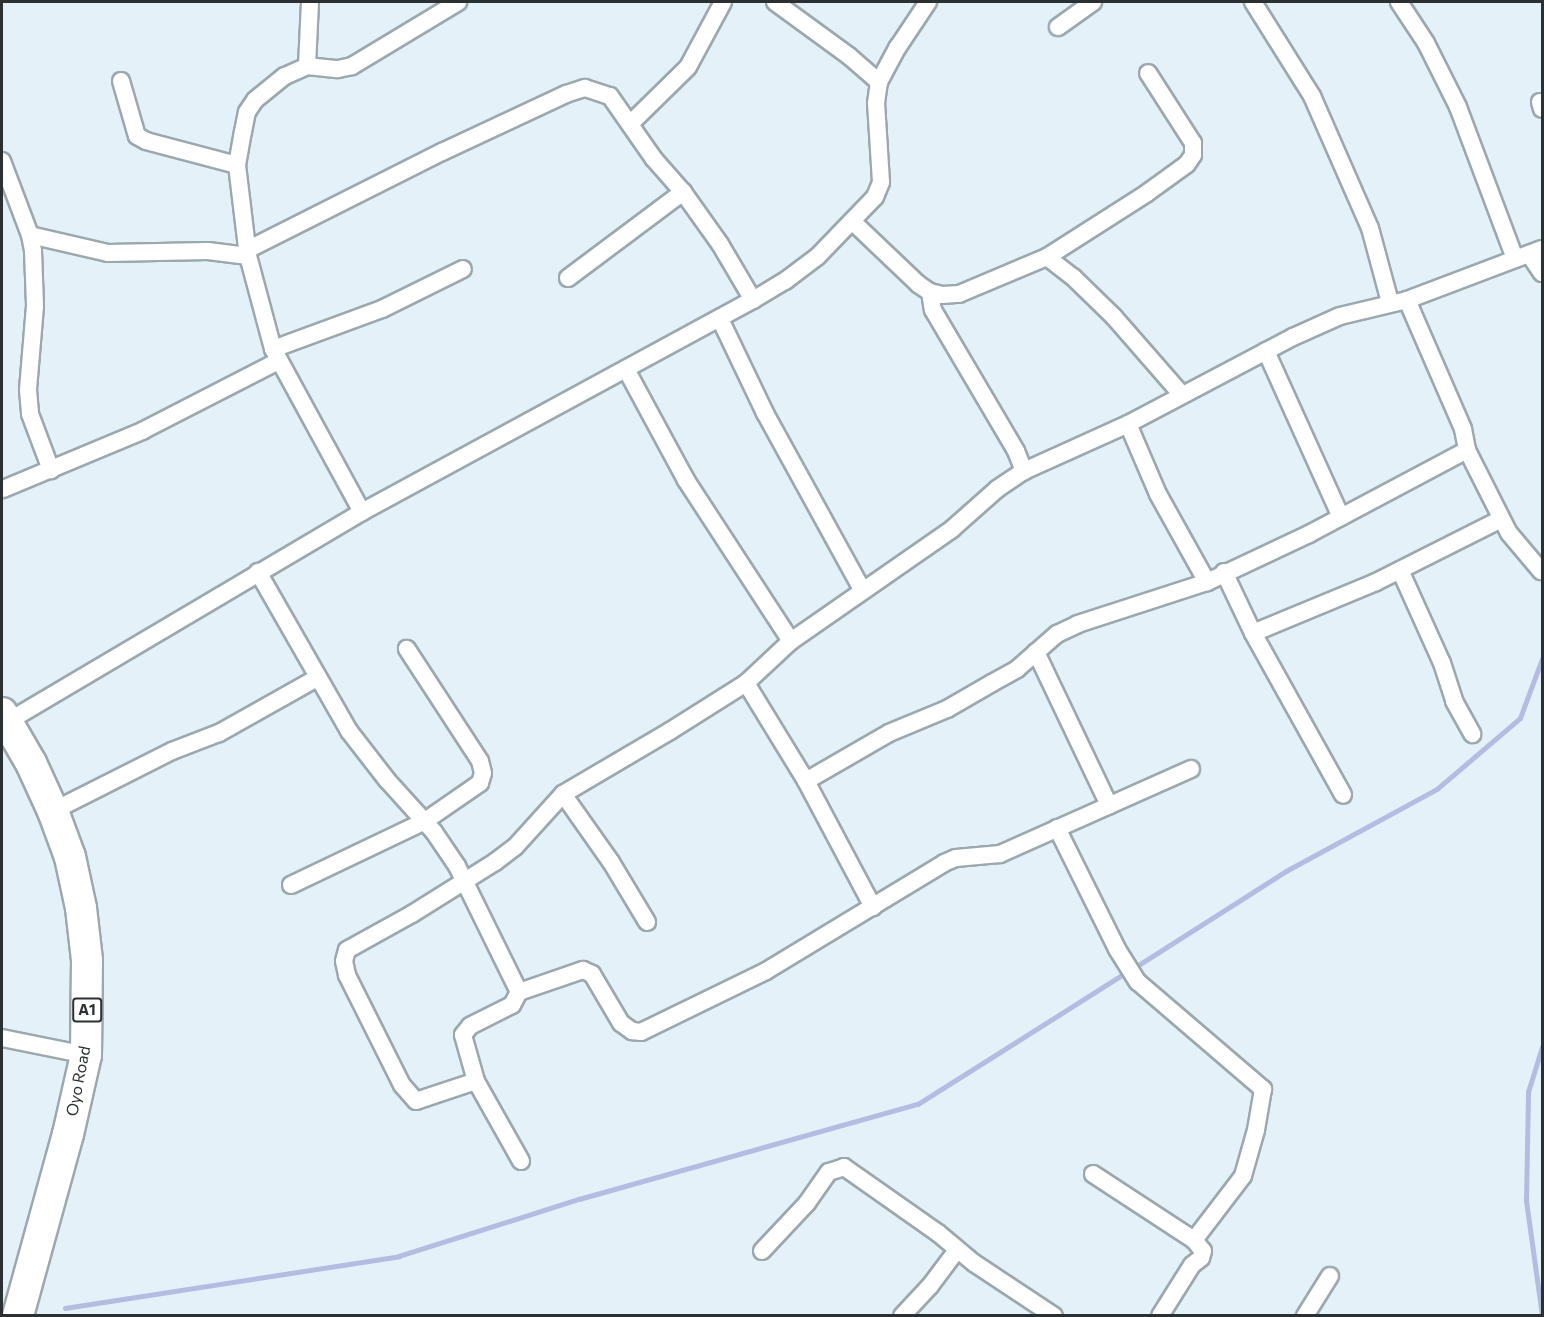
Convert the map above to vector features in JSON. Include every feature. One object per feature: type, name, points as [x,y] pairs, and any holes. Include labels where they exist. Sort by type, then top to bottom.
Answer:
[{"type":"highway","name":"Oyo Road","points":[[4,718],[32,763],[70,857],[81,908],[87,960],[86,1055],[68,1134],[18,1316]]},
{"type":"street","points":[[307,66],[310,2]]},
{"type":"street","points":[[362,512],[276,355],[247,253],[237,165],[247,112],[255,100],[285,76],[307,66],[338,69],[352,66],[458,2]]},
{"type":"street","points":[[630,124],[688,67],[723,2]]},
{"type":"street","points":[[775,2],[849,56],[879,82]]},
{"type":"street","points":[[4,718],[362,512],[720,319],[785,281],[817,257],[875,197],[881,182],[876,103],[879,82],[898,47],[928,2]]},
{"type":"street","points":[[1058,27],[1093,2]]},
{"type":"street","points":[[1253,2],[1312,96],[1370,228],[1390,302]]},
{"type":"street","points":[[1399,2],[1426,43],[1529,254],[1542,273]]},
{"type":"street","points":[[853,222],[891,261],[930,292],[958,294],[1047,257],[1147,193],[1187,164],[1193,155],[1193,143],[1148,73]]},
{"type":"street","points":[[121,81],[137,136],[146,141],[237,165]]},
{"type":"street","points":[[30,236],[108,253],[208,251],[247,253],[442,152],[585,88],[610,96],[654,159],[683,192],[720,244],[753,300]]},
{"type":"street","points":[[2,161],[30,236],[35,306],[28,390],[30,414],[51,471]]},
{"type":"street","points":[[568,278],[683,192]]},
{"type":"street","points":[[476,1081],[416,1101],[397,1076],[347,975],[344,961],[347,950],[465,882],[515,847],[563,794],[746,683],[791,641],[952,529],[997,489],[1024,471],[1128,424],[1266,351],[1340,316],[1390,302],[1407,300],[1529,254]]},
{"type":"street","points":[[1047,257],[1073,277],[1114,317],[1182,394]]},
{"type":"street","points":[[3,489],[51,471],[142,431],[276,355],[382,309],[464,269]]},
{"type":"street","points":[[930,292],[933,310],[1017,451],[1024,471]]},
{"type":"street","points":[[1407,300],[1463,429],[1467,450],[1509,533],[1541,571]]},
{"type":"street","points":[[720,319],[765,413],[863,591]]},
{"type":"street","points":[[1266,351],[1341,517]]},
{"type":"street","points":[[626,369],[686,480],[791,641]]},
{"type":"street","points":[[1128,424],[1158,494],[1207,582]]},
{"type":"street","points":[[806,781],[889,733],[947,709],[1017,669],[1057,634],[1078,624],[1207,582],[1341,517],[1467,450]]},
{"type":"street","points":[[1254,633],[1400,570],[1502,519]]},
{"type":"street","points":[[1400,570],[1442,663],[1454,701],[1472,734]]},
{"type":"street","points":[[258,572],[317,678],[371,760],[425,821],[465,882],[519,992]]},
{"type":"street","points":[[1224,572],[1254,633],[1343,795]]},
{"type":"street","points":[[291,885],[425,821],[480,783],[483,773],[480,761],[407,649]]},
{"type":"street","points":[[1036,652],[1109,805]]},
{"type":"street","points":[[53,811],[172,751],[219,733],[317,678]]},
{"type":"street","points":[[746,683],[806,781],[873,907]]},
{"type":"street","points":[[521,1161],[476,1081],[463,1035],[470,1026],[512,1005],[519,992],[583,970],[592,974],[621,1023],[632,1031],[641,1032],[766,971],[956,858],[1000,854],[1191,769]]},
{"type":"street","points":[[563,794],[611,862],[647,922]]},
{"type":"street","points":[[1057,828],[1118,948],[1138,982],[1263,1089],[1256,1130],[1243,1176],[1194,1240]]},
{"type":"street","points":[[2,1038],[86,1055]]},
{"type":"street","points":[[762,1251],[807,1203],[829,1172],[839,1166],[851,1171],[901,1205],[1001,1283],[1054,1316]]},
{"type":"street","points":[[1093,1174],[1194,1240],[1203,1251],[1160,1316]]},
{"type":"street","points":[[902,1316],[930,1286],[957,1250]]},
{"type":"street","points":[[1305,1316],[1330,1276]]},
{"type":"waterway","points":[[1134,968],[1286,871],[1437,789],[1520,718],[1542,659]]},
{"type":"waterway","points":[[65,1308],[399,1256],[579,1199],[918,1104],[1127,972]]},
{"type":"waterway","points":[[1542,1047],[1528,1092],[1526,1200],[1542,1316]]}]
